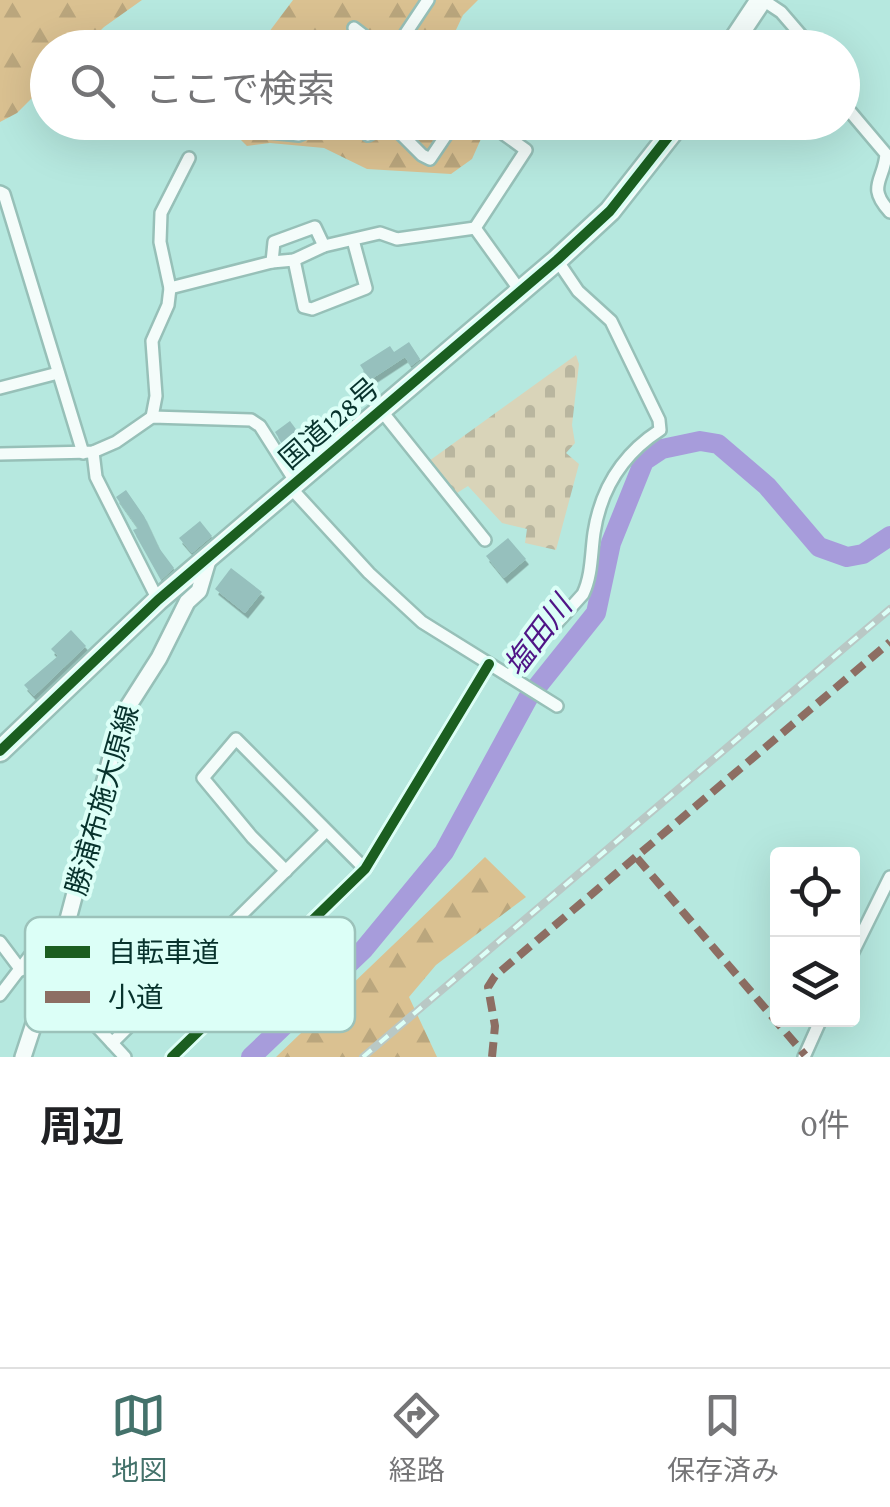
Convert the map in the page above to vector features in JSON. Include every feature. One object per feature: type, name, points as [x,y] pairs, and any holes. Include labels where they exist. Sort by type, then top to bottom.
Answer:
[{"type":"highway","points":[[741,30],[762,0]]},
{"type":"highway","name":"国道128号","points":[[0,752],[158,600],[557,260],[610,211],[666,140]]},
{"type":"main road","name":"勝浦布施大原線","points":[[68,917],[122,716],[186,602],[198,591],[209,557]]},
{"type":"main road","name":"勝浦布施大原線","points":[[23,1057],[31,1032]]},
{"type":"street","points":[[408,30],[428,0]]},
{"type":"street","points":[[762,0],[781,12],[796,30]]},
{"type":"street","points":[[860,123],[886,154],[876,187],[890,212]]},
{"type":"street","points":[[409,140],[430,159],[443,140]]},
{"type":"street","points":[[170,288],[294,260],[324,246],[380,233],[397,239],[475,228],[526,150],[512,140]]},
{"type":"street","points":[[152,418],[156,396],[152,341],[168,305],[170,288],[160,242],[161,212],[189,158]]},
{"type":"street","points":[[0,192],[4,194],[58,373],[96,477],[158,600]]},
{"type":"street","points":[[272,262],[274,242],[315,228],[324,246]]},
{"type":"street","points":[[475,228],[521,292]]},
{"type":"street","points":[[294,260],[304,307],[312,309],[366,288],[353,240]]},
{"type":"street","points":[[509,676],[583,594],[589,582],[594,528],[620,463],[660,430],[610,321],[578,291],[557,260]]},
{"type":"street","points":[[0,388],[58,373]]},
{"type":"street","points":[[380,408],[484,540]]},
{"type":"street","points":[[0,454],[88,452],[116,442],[152,418],[250,420],[260,426],[292,484],[369,573],[422,622],[557,706]]},
{"type":"street","points":[[316,917],[364,870],[489,664]]},
{"type":"street","points":[[286,871],[252,838],[203,778],[236,739],[364,870]]},
{"type":"street","points":[[239,917],[326,831]]},
{"type":"street","points":[[860,938],[890,877]]},
{"type":"street","points":[[0,942],[21,970]]},
{"type":"street","points":[[0,995],[25,964]]},
{"type":"street","points":[[804,1057],[819,1027]]},
{"type":"street","points":[[102,1032],[125,1057]]},
{"type":"street","points":[[112,1043],[123,1032]]},
{"type":"street","points":[[172,1057],[198,1032]]},
{"type":"green space","points":[[0,0],[142,0],[101,30],[30,30],[30,100],[0,122]]},
{"type":"green space","points":[[293,0],[478,0],[463,15],[456,30],[270,30]]},
{"type":"green space","points":[[241,140],[480,140],[472,159],[451,174],[367,169],[324,148],[270,143],[247,146]]},
{"type":"green space","points":[[576,355],[579,364],[572,425],[575,443],[566,453],[579,464],[556,550],[525,543],[527,529],[502,523],[468,486],[457,493],[429,461]]},
{"type":"green space","points":[[485,857],[526,897],[436,965],[409,997],[437,1057],[276,1057],[302,1032],[355,1032],[355,981]]},
{"type":"building","points":[[409,342],[420,359],[411,366],[405,357],[370,380],[360,365],[390,346],[394,352]]},
{"type":"building","points":[[290,421],[312,451],[295,464],[275,432]]},
{"type":"building","points":[[126,490],[174,568],[161,580],[133,530],[138,528],[116,497]]},
{"type":"building","points":[[200,521],[212,536],[192,553],[179,538]]},
{"type":"building","points":[[508,538],[526,559],[504,578],[486,556]]},
{"type":"building","points":[[231,568],[262,592],[245,613],[215,589]]},
{"type":"building","points":[[71,630],[86,646],[34,696],[24,685],[58,656],[51,649]]},
{"type":"waterway","name":"塩田川","points":[[355,958],[444,852],[528,698],[596,613],[611,543],[644,461],[662,449],[700,441],[718,444],[767,486],[819,547],[847,557],[863,554],[890,536]]},
{"type":"waterway","name":"塩田川","points":[[251,1057],[277,1032]]},
{"type":"railway","points":[[363,1057],[890,609]]},
{"type":"marked path","points":[[492,1057],[495,1026],[488,987],[495,976],[890,642]]},
{"type":"marked path","points":[[637,858],[805,1055]]},
{"type":"cycle path","points":[[0,751],[158,600],[557,260],[610,211],[666,140]]},
{"type":"cycle path","points":[[316,917],[365,869],[489,664]]},
{"type":"cycle path","points":[[172,1057],[198,1032]]}]
